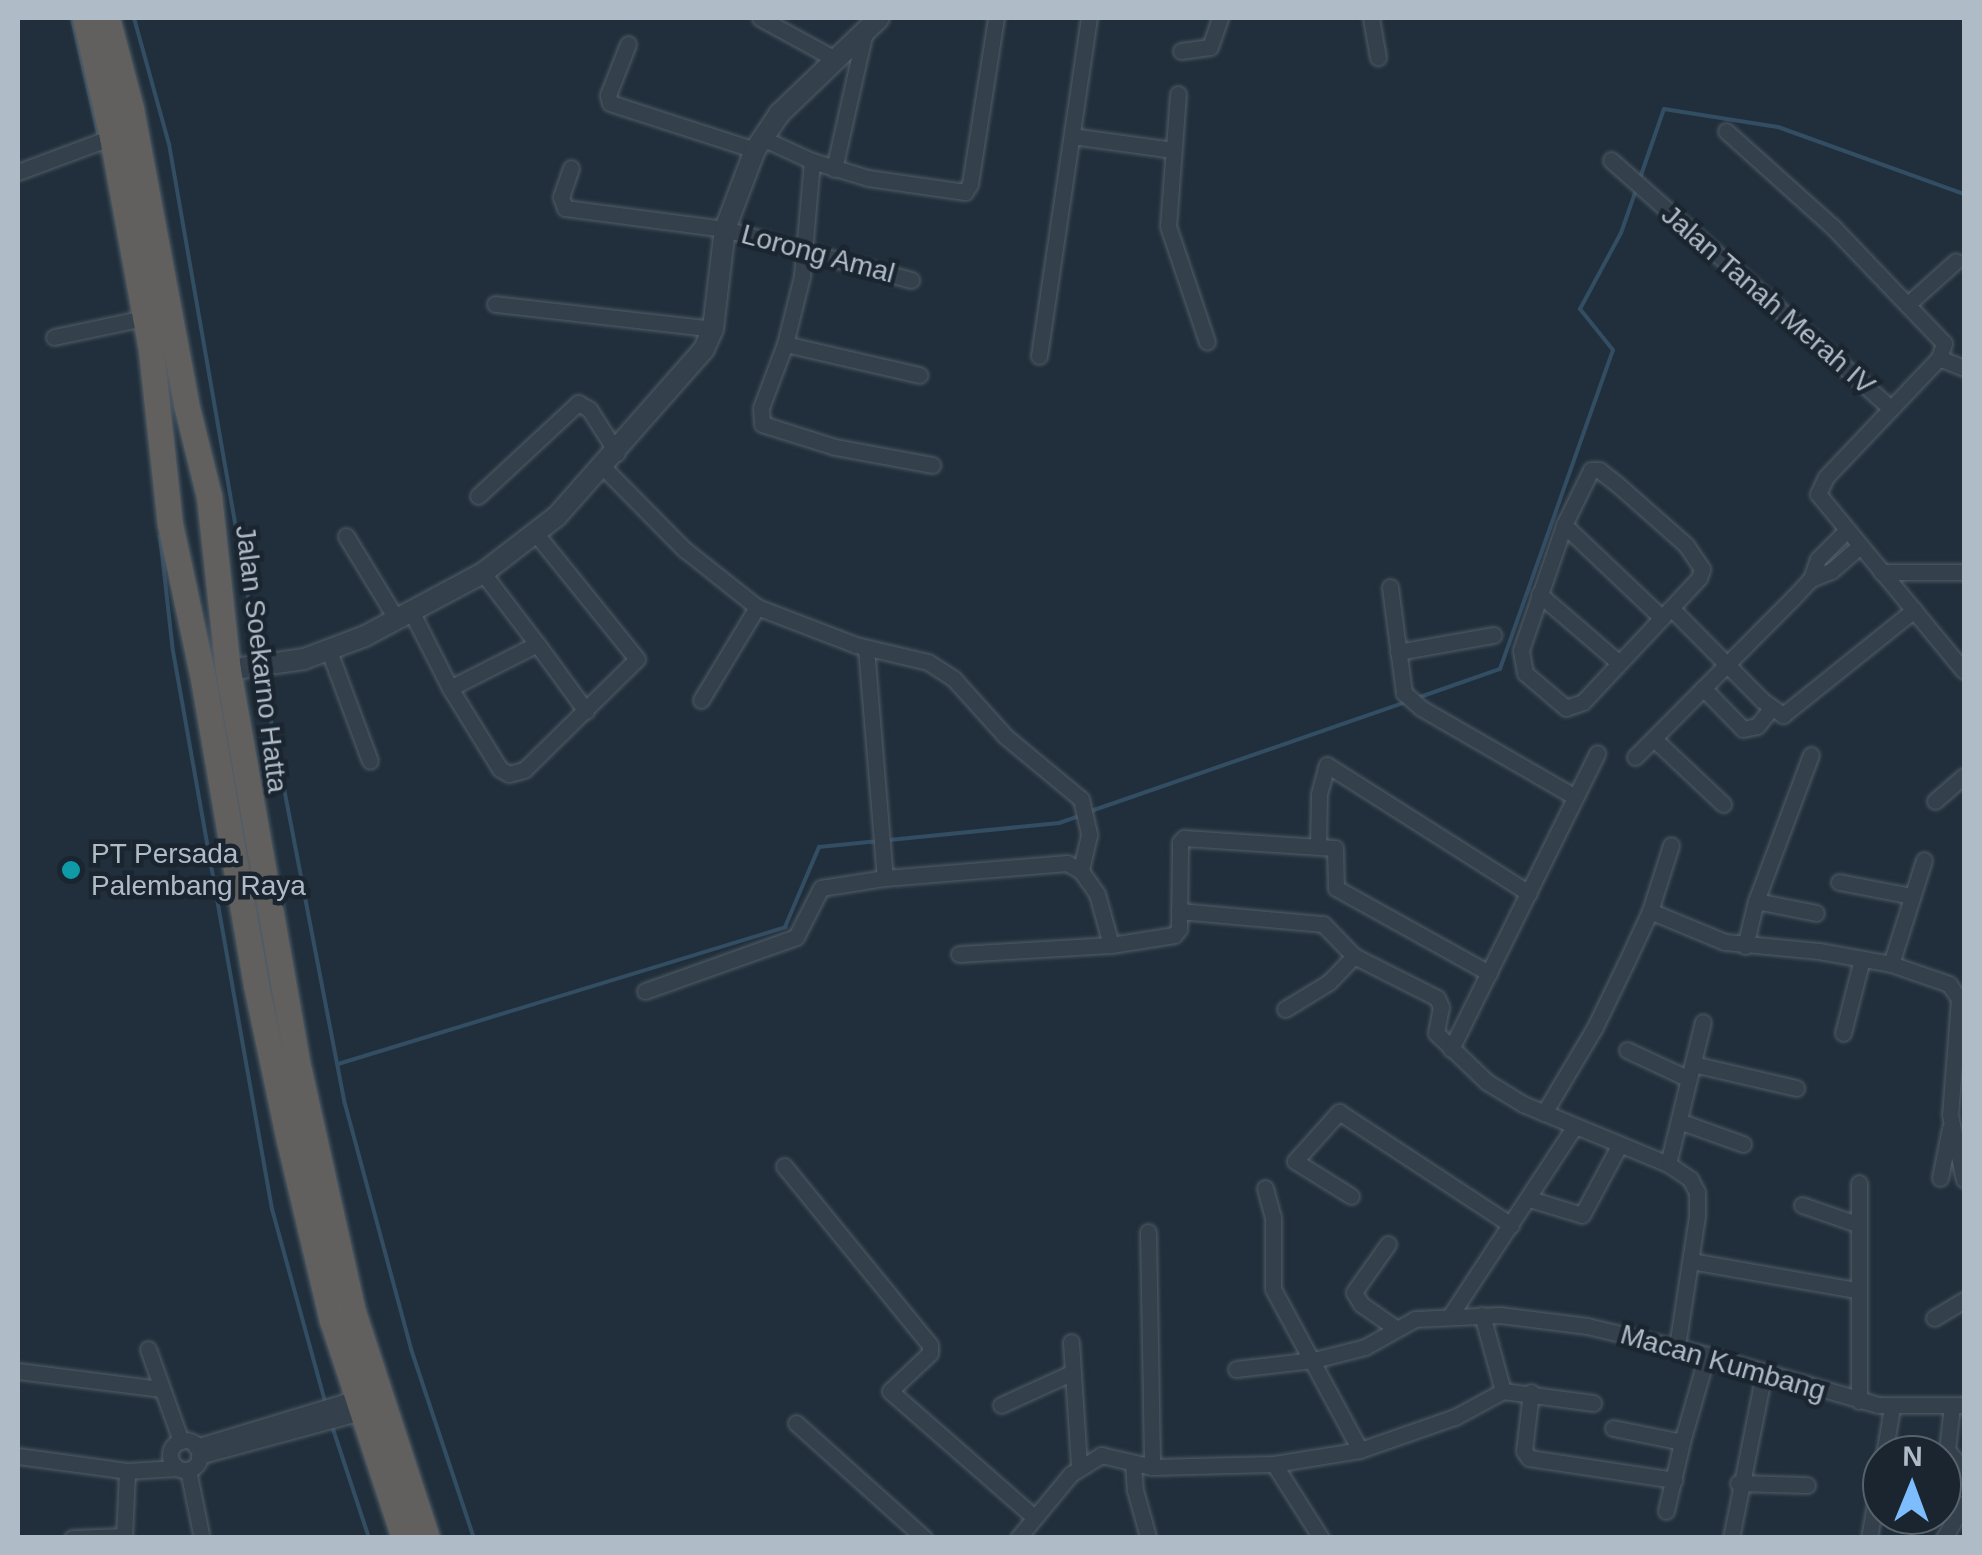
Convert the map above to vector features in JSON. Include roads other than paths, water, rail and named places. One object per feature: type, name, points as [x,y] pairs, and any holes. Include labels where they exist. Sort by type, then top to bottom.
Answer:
[{"type":"highway","name":"Jalan Soekarno Hatta","points":[[85,18],[104,141],[144,318],[170,524],[310,1180],[427,1538]]},
{"type":"highway","name":"Jalan Soekarno Hatta","points":[[106,18],[131,110],[186,404],[209,496],[332,1320],[351,1408],[404,1538]]},
{"type":"street","points":[[760,18],[835,58]]},
{"type":"street","points":[[628,44],[608,95],[610,103],[834,169],[923,189],[967,191],[996,18]]},
{"type":"street","points":[[1039,356],[1089,18]]},
{"type":"street","points":[[1180,50],[1210,47],[1220,18]]},
{"type":"street","points":[[1371,18],[1378,57]]},
{"type":"street","points":[[237,669],[329,652],[483,573],[537,535],[611,460],[665,390],[694,365],[713,329],[725,229],[758,144],[780,113],[872,24]]},
{"type":"street","points":[[834,169],[872,24]]},
{"type":"street","points":[[1178,94],[1169,236],[1207,342]]},
{"type":"street","points":[[1726,130],[1832,226],[1943,340],[1945,348],[1939,358],[1889,407],[1818,490],[1822,504],[1964,671]]},
{"type":"street","points":[[1072,136],[1173,150]]},
{"type":"street","points":[[18,172],[104,141]]},
{"type":"street","name":"Jalan Tanah Merah IV","points":[[1611,160],[1889,407]]},
{"type":"street","points":[[812,161],[806,251],[785,344],[761,408],[764,426],[836,447],[932,465]]},
{"type":"street","name":"Lorong Amal","points":[[571,168],[560,196],[565,208],[725,229],[911,280]]},
{"type":"street","points":[[1908,304],[1956,261]]},
{"type":"street","points":[[495,304],[713,329]]},
{"type":"street","points":[[54,337],[144,318]]},
{"type":"street","points":[[785,344],[919,375]]},
{"type":"street","points":[[1939,358],[1964,368]]},
{"type":"street","points":[[478,496],[578,403],[589,409],[611,460],[684,549],[757,606],[866,648],[941,669],[1005,736],[1066,784],[1084,806],[1088,823],[1088,857],[1082,871]]},
{"type":"street","points":[[1599,470],[1699,559],[1702,574],[1579,706],[1561,706],[1522,665],[1523,640],[1564,525],[1588,472],[1599,470]]},
{"type":"street","points":[[1564,525],[1728,664],[1780,714],[1791,712],[1914,610]]},
{"type":"street","points":[[1811,579],[1818,559],[1846,530]]},
{"type":"street","points":[[346,536],[405,616],[500,769],[509,774],[524,770],[635,666],[637,657],[537,535]]},
{"type":"street","points":[[1634,758],[1811,579],[1831,571],[1860,546]]},
{"type":"street","points":[[1881,572],[1964,572]]},
{"type":"street","points":[[483,573],[586,711]]},
{"type":"street","points":[[1390,587],[1398,652],[1410,699],[1575,797]]},
{"type":"street","points":[[1539,594],[1618,662]]},
{"type":"street","points":[[701,700],[757,606]]},
{"type":"street","points":[[1398,652],[1494,635]]},
{"type":"street","points":[[450,688],[537,644]]},
{"type":"street","points":[[866,648],[886,878]]},
{"type":"street","points":[[329,652],[370,760]]},
{"type":"street","points":[[1703,688],[1744,729],[1756,726],[1771,708]]},
{"type":"street","points":[[1654,738],[1723,804]]},
{"type":"street","points":[[1446,1044],[1489,972],[1597,752]]},
{"type":"street","points":[[1745,946],[1756,901],[1812,755]]},
{"type":"street","points":[[1318,846],[1319,794],[1327,765],[1528,893]]},
{"type":"street","points":[[1935,801],[1964,776]]},
{"type":"street","points":[[959,954],[1111,945],[1174,935],[1183,838],[1336,850],[1336,888],[1489,972]]},
{"type":"street","points":[[1544,1113],[1595,1027],[1650,911],[1671,845]]},
{"type":"street","points":[[1891,964],[1924,860]]},
{"type":"street","points":[[645,991],[796,937],[821,888],[886,878],[1059,862],[1082,871],[1104,908],[1111,945]]},
{"type":"street","points":[[1839,882],[1912,896]]},
{"type":"street","points":[[1756,901],[1816,913]]},
{"type":"street","points":[[1179,911],[1327,926],[1354,956],[1437,998],[1440,1011],[1435,1030],[1486,1082],[1574,1128],[1668,1164],[1690,1179],[1697,1192],[1677,1347]]},
{"type":"street","points":[[1650,911],[1707,938],[1745,946],[1818,950],[1891,964],[1949,984],[1962,1004],[1955,1112],[1940,1178]]},
{"type":"street","points":[[1285,1008],[1329,982],[1354,956]]},
{"type":"street","points":[[1844,1032],[1862,959]]},
{"type":"street","points":[[1668,1164],[1702,1022]]},
{"type":"street","points":[[1627,1050],[1691,1072],[1796,1088]]},
{"type":"street","points":[[1351,1196],[1295,1162],[1338,1112],[1511,1225]]},
{"type":"street","points":[[1955,1112],[1964,1180]]},
{"type":"street","points":[[1679,1121],[1743,1144]]},
{"type":"street","points":[[1450,1316],[1574,1128]]},
{"type":"street","points":[[1530,1199],[1582,1215],[1618,1146]]},
{"type":"street","points":[[784,1166],[930,1345],[930,1353],[890,1386],[890,1391],[1033,1516]]},
{"type":"street","points":[[1858,1401],[1859,1184]]},
{"type":"street","points":[[1264,1188],[1273,1216],[1271,1284],[1360,1450]]},
{"type":"street","points":[[1802,1204],[1858,1224]]},
{"type":"street","points":[[1148,1232],[1152,1467]]},
{"type":"street","points":[[1388,1244],[1354,1292],[1361,1304],[1394,1327]]},
{"type":"street","points":[[1691,1261],[1796,1283],[1856,1290]]},
{"type":"street","points":[[1934,1318],[1964,1300]]},
{"type":"street","points":[[1482,1315],[1503,1391]]},
{"type":"street","name":"Macan Kumbang","points":[[1236,1369],[1314,1360],[1364,1348],[1394,1327],[1450,1316],[1482,1315],[1587,1326],[1707,1355],[1858,1401],[1892,1406],[1958,1405]]},
{"type":"street","points":[[1071,1342],[1078,1466]]},
{"type":"street","points":[[148,1348],[160,1388],[192,1448]]},
{"type":"street","points":[[1666,1510],[1707,1355]]},
{"type":"street","points":[[18,1371],[160,1388]]},
{"type":"street","points":[[1001,1404],[1071,1373]]},
{"type":"street","points":[[1730,1538],[1738,1483],[1764,1373]]},
{"type":"street","points":[[1018,1538],[1078,1466],[1100,1455],[1152,1467],[1274,1464],[1360,1450],[1455,1417],[1503,1391],[1592,1403]]},
{"type":"street","points":[[1531,1392],[1524,1451],[1528,1458],[1674,1480]]},
{"type":"street","points":[[1958,1405],[1946,1450],[1964,1470]]},
{"type":"street","points":[[1887,1435],[1892,1406]]},
{"type":"street","points":[[201,1534],[183,1469],[170,1452],[351,1408]]},
{"type":"street","points":[[796,1423],[924,1538]]},
{"type":"street","points":[[1612,1428],[1682,1442]]},
{"type":"street","points":[[183,1469],[192,1448]]},
{"type":"street","points":[[18,1456],[127,1472],[183,1469]]},
{"type":"street","points":[[1134,1463],[1135,1490],[1148,1537]]},
{"type":"street","points":[[1274,1464],[1321,1538]]},
{"type":"street","points":[[72,1538],[124,1537],[127,1472]]},
{"type":"street","points":[[1738,1483],[1807,1485]]},
{"type":"street","points":[[1944,1538],[1964,1504]]},
{"type":"waterway","points":[[72,18],[99,137]]},
{"type":"waterway","points":[[134,18],[169,144],[259,660]]},
{"type":"waterway","points":[[1639,181],[1664,109],[1778,127],[1964,194]]},
{"type":"waterway","points":[[1417,698],[1500,669],[1613,350],[1580,309],[1621,233],[1636,190]]},
{"type":"waterway","points":[[160,536],[173,651],[272,1209],[326,1405]]},
{"type":"waterway","points":[[262,674],[345,1104],[411,1349],[474,1538]]},
{"type":"waterway","points":[[1091,811],[1408,701]]},
{"type":"waterway","points":[[889,840],[1059,823],[1082,815]]},
{"type":"waterway","points":[[338,1064],[785,927],[819,847],[879,841]]},
{"type":"waterway","points":[[331,1423],[369,1538]]},
{"type":"place","name":"PT Persada Palembang Raya","points":[[71,870]]}]
